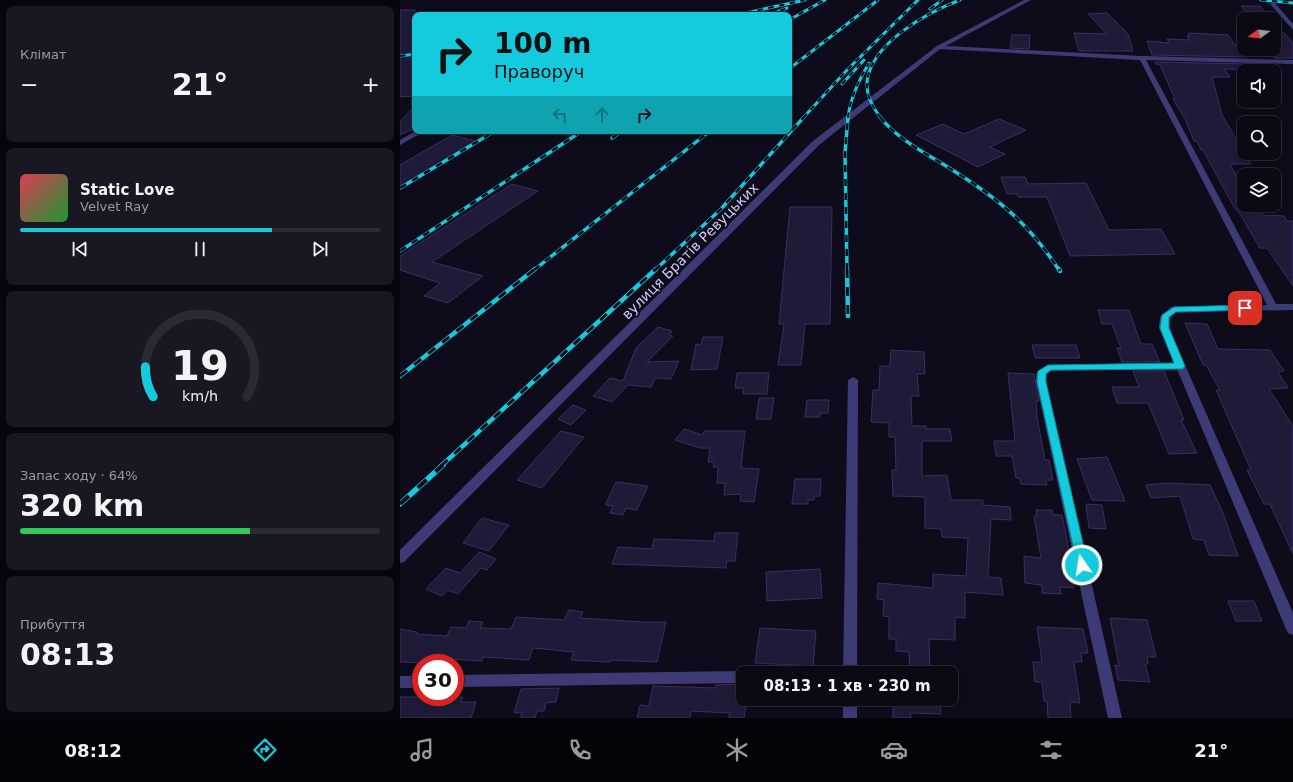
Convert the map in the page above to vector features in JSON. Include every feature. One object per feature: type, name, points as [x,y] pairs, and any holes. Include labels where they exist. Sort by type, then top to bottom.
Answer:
[{"type":"street","name":"вулиця Братів Ревуцьких","points":[[400,558],[816,143],[939,47],[1028,0]]},
{"type":"street","points":[[1273,4],[1293,28]]},
{"type":"street","points":[[939,47],[1142,58],[1293,62]]},
{"type":"street","points":[[1142,58],[1273,307]]},
{"type":"street","points":[[400,143],[416,134]]},
{"type":"street","points":[[1293,307],[1174,309],[1165,317],[1164,328],[1293,629]]},
{"type":"street","points":[[1115,718],[1041,382],[1041,373],[1048,368],[1180,366]]},
{"type":"street","points":[[850,666],[853,380]]},
{"type":"street","points":[[464,681],[736,677]]},
{"type":"street","points":[[400,682],[412,682]]},
{"type":"street","points":[[850,706],[850,718]]},
{"type":"building","points":[[1241,6],[1260,6],[1266,12],[1246,12]]},
{"type":"building","points":[[400,10],[415,10],[415,12],[412,12],[412,96],[400,97]]},
{"type":"building","points":[[1107,13],[1128,34],[1133,51],[1079,51],[1074,33],[1107,34],[1088,14]]},
{"type":"building","points":[[1281,30],[1293,43],[1293,58],[1274,58],[1274,56],[1281,56]]},
{"type":"building","points":[[1188,33],[1228,35],[1235,45],[1237,45],[1237,56],[1247,57],[1152,55],[1147,41],[1169,43],[1167,39],[1189,40],[1187,36],[1190,36]]},
{"type":"building","points":[[1012,35],[1030,35],[1029,49],[1010,48]]},
{"type":"building","points":[[1155,62],[1251,64],[1237,64],[1237,69],[1224,69],[1230,77],[1212,77],[1222,115],[1237,140],[1237,160],[1249,160],[1251,164],[1230,164],[1237,177],[1237,209],[1235,209],[1203,150],[1201,150],[1197,141],[1194,141],[1185,119],[1173,99],[1175,99],[1160,65],[1156,64]]},
{"type":"building","points":[[412,108],[412,129],[400,135],[400,122]]},
{"type":"building","points":[[999,119],[1026,130],[990,147],[1005,154],[978,167],[916,135],[943,124],[964,134]]},
{"type":"building","points":[[452,135],[476,141],[400,186],[400,165]]},
{"type":"building","points":[[1001,177],[1025,177],[1028,184],[1086,183],[1109,230],[1161,229],[1175,254],[1070,256],[1047,197],[1018,197],[1017,194],[1007,194]]},
{"type":"building","points":[[512,184],[538,191],[432,262],[483,276],[448,303],[424,296],[440,283],[400,270],[400,256]]},
{"type":"building","points":[[790,207],[832,207],[830,324],[805,324],[801,365],[778,365],[784,324],[779,324]]},
{"type":"building","points":[[1239,212],[1261,212],[1263,215],[1284,216],[1287,221],[1293,221],[1293,286],[1267,248],[1260,248]]},
{"type":"building","points":[[1098,310],[1129,310],[1141,344],[1152,344],[1160,362],[1122,362],[1117,348],[1121,348],[1112,324],[1102,324]]},
{"type":"building","points":[[1185,323],[1207,324],[1218,349],[1270,350],[1284,371],[1278,372],[1288,388],[1269,389],[1293,426],[1293,554],[1270,504],[1264,504],[1247,470],[1251,470],[1216,390],[1220,390],[1206,365],[1203,365]]},
{"type":"building","points":[[658,327],[672,331],[669,335],[673,336],[647,362],[679,361],[671,379],[655,378],[651,387],[628,385],[612,402],[593,396],[610,378],[623,381],[636,348]]},
{"type":"building","points":[[703,337],[723,337],[717,369],[691,370],[696,344],[701,345]]},
{"type":"building","points":[[1032,345],[1076,345],[1080,358],[1035,358]]},
{"type":"building","points":[[891,350],[924,352],[925,374],[917,374],[919,396],[911,396],[912,426],[926,426],[926,429],[950,429],[952,441],[922,441],[922,476],[947,475],[951,500],[983,500],[983,505],[1010,507],[1011,520],[991,519],[988,577],[1001,578],[1003,595],[965,592],[965,618],[955,617],[955,640],[929,639],[930,666],[910,666],[909,652],[896,651],[896,639],[889,639],[889,617],[883,616],[884,600],[877,599],[878,583],[933,588],[933,574],[966,576],[968,538],[942,537],[941,529],[925,528],[925,497],[893,496],[892,470],[896,470],[895,437],[889,437],[889,423],[871,422],[873,390],[879,390],[880,366],[890,366]]},
{"type":"building","points":[[1133,371],[1164,371],[1184,420],[1181,420],[1197,453],[1169,454],[1148,403],[1117,403],[1112,387],[1139,387]]},
{"type":"building","points":[[737,373],[769,373],[767,394],[743,394],[743,388],[735,388]]},
{"type":"building","points":[[1008,373],[1034,374],[1039,401],[1036,401],[1036,412],[1045,460],[1049,460],[1053,480],[1046,480],[1047,485],[1021,484],[1020,479],[1016,478],[1012,456],[996,456],[994,441],[1015,441]]},
{"type":"building","points":[[759,398],[774,398],[771,419],[756,419]]},
{"type":"building","points":[[807,400],[829,400],[828,413],[820,413],[820,417],[805,417]]},
{"type":"building","points":[[573,405],[586,410],[571,425],[558,419]]},
{"type":"building","points":[[684,429],[703,435],[704,431],[745,431],[741,468],[759,469],[754,502],[740,501],[741,494],[724,495],[725,483],[717,483],[718,467],[713,467],[714,462],[708,462],[710,448],[700,448],[675,440]]},
{"type":"building","points":[[561,431],[584,437],[542,488],[517,480]]},
{"type":"building","points":[[1107,457],[1125,501],[1092,500],[1077,459]]},
{"type":"building","points":[[795,479],[821,479],[820,496],[814,496],[814,500],[808,500],[808,504],[792,504]]},
{"type":"building","points":[[616,482],[648,486],[637,510],[626,508],[623,515],[610,513],[613,506],[605,505]]},
{"type":"building","points":[[1167,483],[1210,485],[1223,513],[1238,556],[1209,555],[1204,540],[1193,539],[1180,496],[1151,498],[1146,485]]},
{"type":"building","points":[[1086,504],[1102,505],[1106,529],[1089,528]]},
{"type":"building","points":[[1036,510],[1052,510],[1053,515],[1062,515],[1072,565],[1074,588],[1060,587],[1061,594],[1042,593],[1042,585],[1025,583],[1024,556],[1041,558],[1034,516],[1037,516]]},
{"type":"building","points":[[482,518],[509,525],[489,551],[463,543]]},
{"type":"building","points":[[715,533],[738,533],[735,561],[727,561],[726,568],[612,564],[618,547],[652,549],[654,539],[714,541]]},
{"type":"building","points":[[479,552],[496,559],[487,570],[481,568],[458,594],[447,590],[442,596],[426,589],[446,568],[460,573]]},
{"type":"building","points":[[820,569],[822,598],[767,601],[766,572]]},
{"type":"building","points":[[1228,601],[1254,601],[1262,621],[1236,621]]},
{"type":"building","points":[[569,610],[583,612],[580,618],[666,622],[657,662],[571,660],[574,652],[533,648],[529,660],[483,657],[482,661],[464,660],[464,654],[412,654],[412,662],[400,662],[400,629],[417,632],[416,634],[447,636],[451,627],[466,628],[469,621],[483,622],[480,628],[511,629],[516,617],[564,620]]},
{"type":"building","points":[[1110,618],[1147,620],[1156,657],[1147,657],[1148,664],[1145,664],[1150,682],[1118,680],[1115,665],[1119,666]]},
{"type":"building","points":[[1037,627],[1083,629],[1088,653],[1081,653],[1082,662],[1074,662],[1080,703],[1070,702],[1071,718],[1048,718],[1047,701],[1044,701],[1042,682],[1035,682],[1033,662],[1042,662]]},
{"type":"building","points":[[760,628],[816,631],[813,666],[755,663]]},
{"type":"building","points":[[736,684],[736,706],[746,706],[744,718],[729,718],[730,713],[691,711],[690,718],[637,718],[640,705],[649,706],[653,686],[716,688],[716,685]]},
{"type":"building","points":[[559,688],[556,702],[546,703],[544,711],[537,711],[535,718],[521,718],[522,712],[514,713],[521,689]]},
{"type":"building","points":[[400,697],[412,697],[412,706],[464,706],[464,702],[476,702],[471,718],[400,718]]},
{"type":"building","points":[[893,706],[940,706],[941,714],[910,713],[911,718],[893,718]]},
{"type":"railway","points":[[750,12],[805,0]]},
{"type":"railway","points":[[792,18],[825,0]]},
{"type":"railway","points":[[792,67],[878,0]]},
{"type":"railway","points":[[803,118],[848,69],[918,0]]},
{"type":"railway","points":[[930,9],[942,0]]},
{"type":"railway","points":[[881,118],[875,110],[867,87],[871,68],[879,54],[903,31],[933,12],[960,0]]},
{"type":"railway","points":[[1261,0],[1293,3]]},
{"type":"railway","points":[[777,12],[787,8]]},
{"type":"railway","points":[[400,56],[412,54]]},
{"type":"railway","points":[[842,84],[864,60]]},
{"type":"railway","points":[[848,118],[856,89],[869,63]]},
{"type":"railway","points":[[792,130],[804,117]]},
{"type":"railway","points":[[847,270],[845,153],[848,117]]},
{"type":"railway","points":[[880,117],[888,126],[905,140],[986,192],[1000,203],[1025,226],[1059,270]]},
{"type":"railway","points":[[400,188],[490,134]]},
{"type":"railway","points":[[400,251],[577,134]]},
{"type":"railway","points":[[612,138],[618,134]]},
{"type":"railway","points":[[534,270],[706,134]]},
{"type":"railway","points":[[655,270],[720,210],[789,134]]},
{"type":"railway","points":[[400,376],[535,269]]},
{"type":"railway","points":[[441,466],[656,269]]},
{"type":"railway","points":[[847,269],[848,316]]},
{"type":"railway","points":[[400,504],[443,465]]},
{"type":"route","points":[[1082,565],[1041,382],[1041,373],[1048,368],[1132,368],[1180,366],[1164,328],[1165,317],[1174,309],[1245,308]]}]
